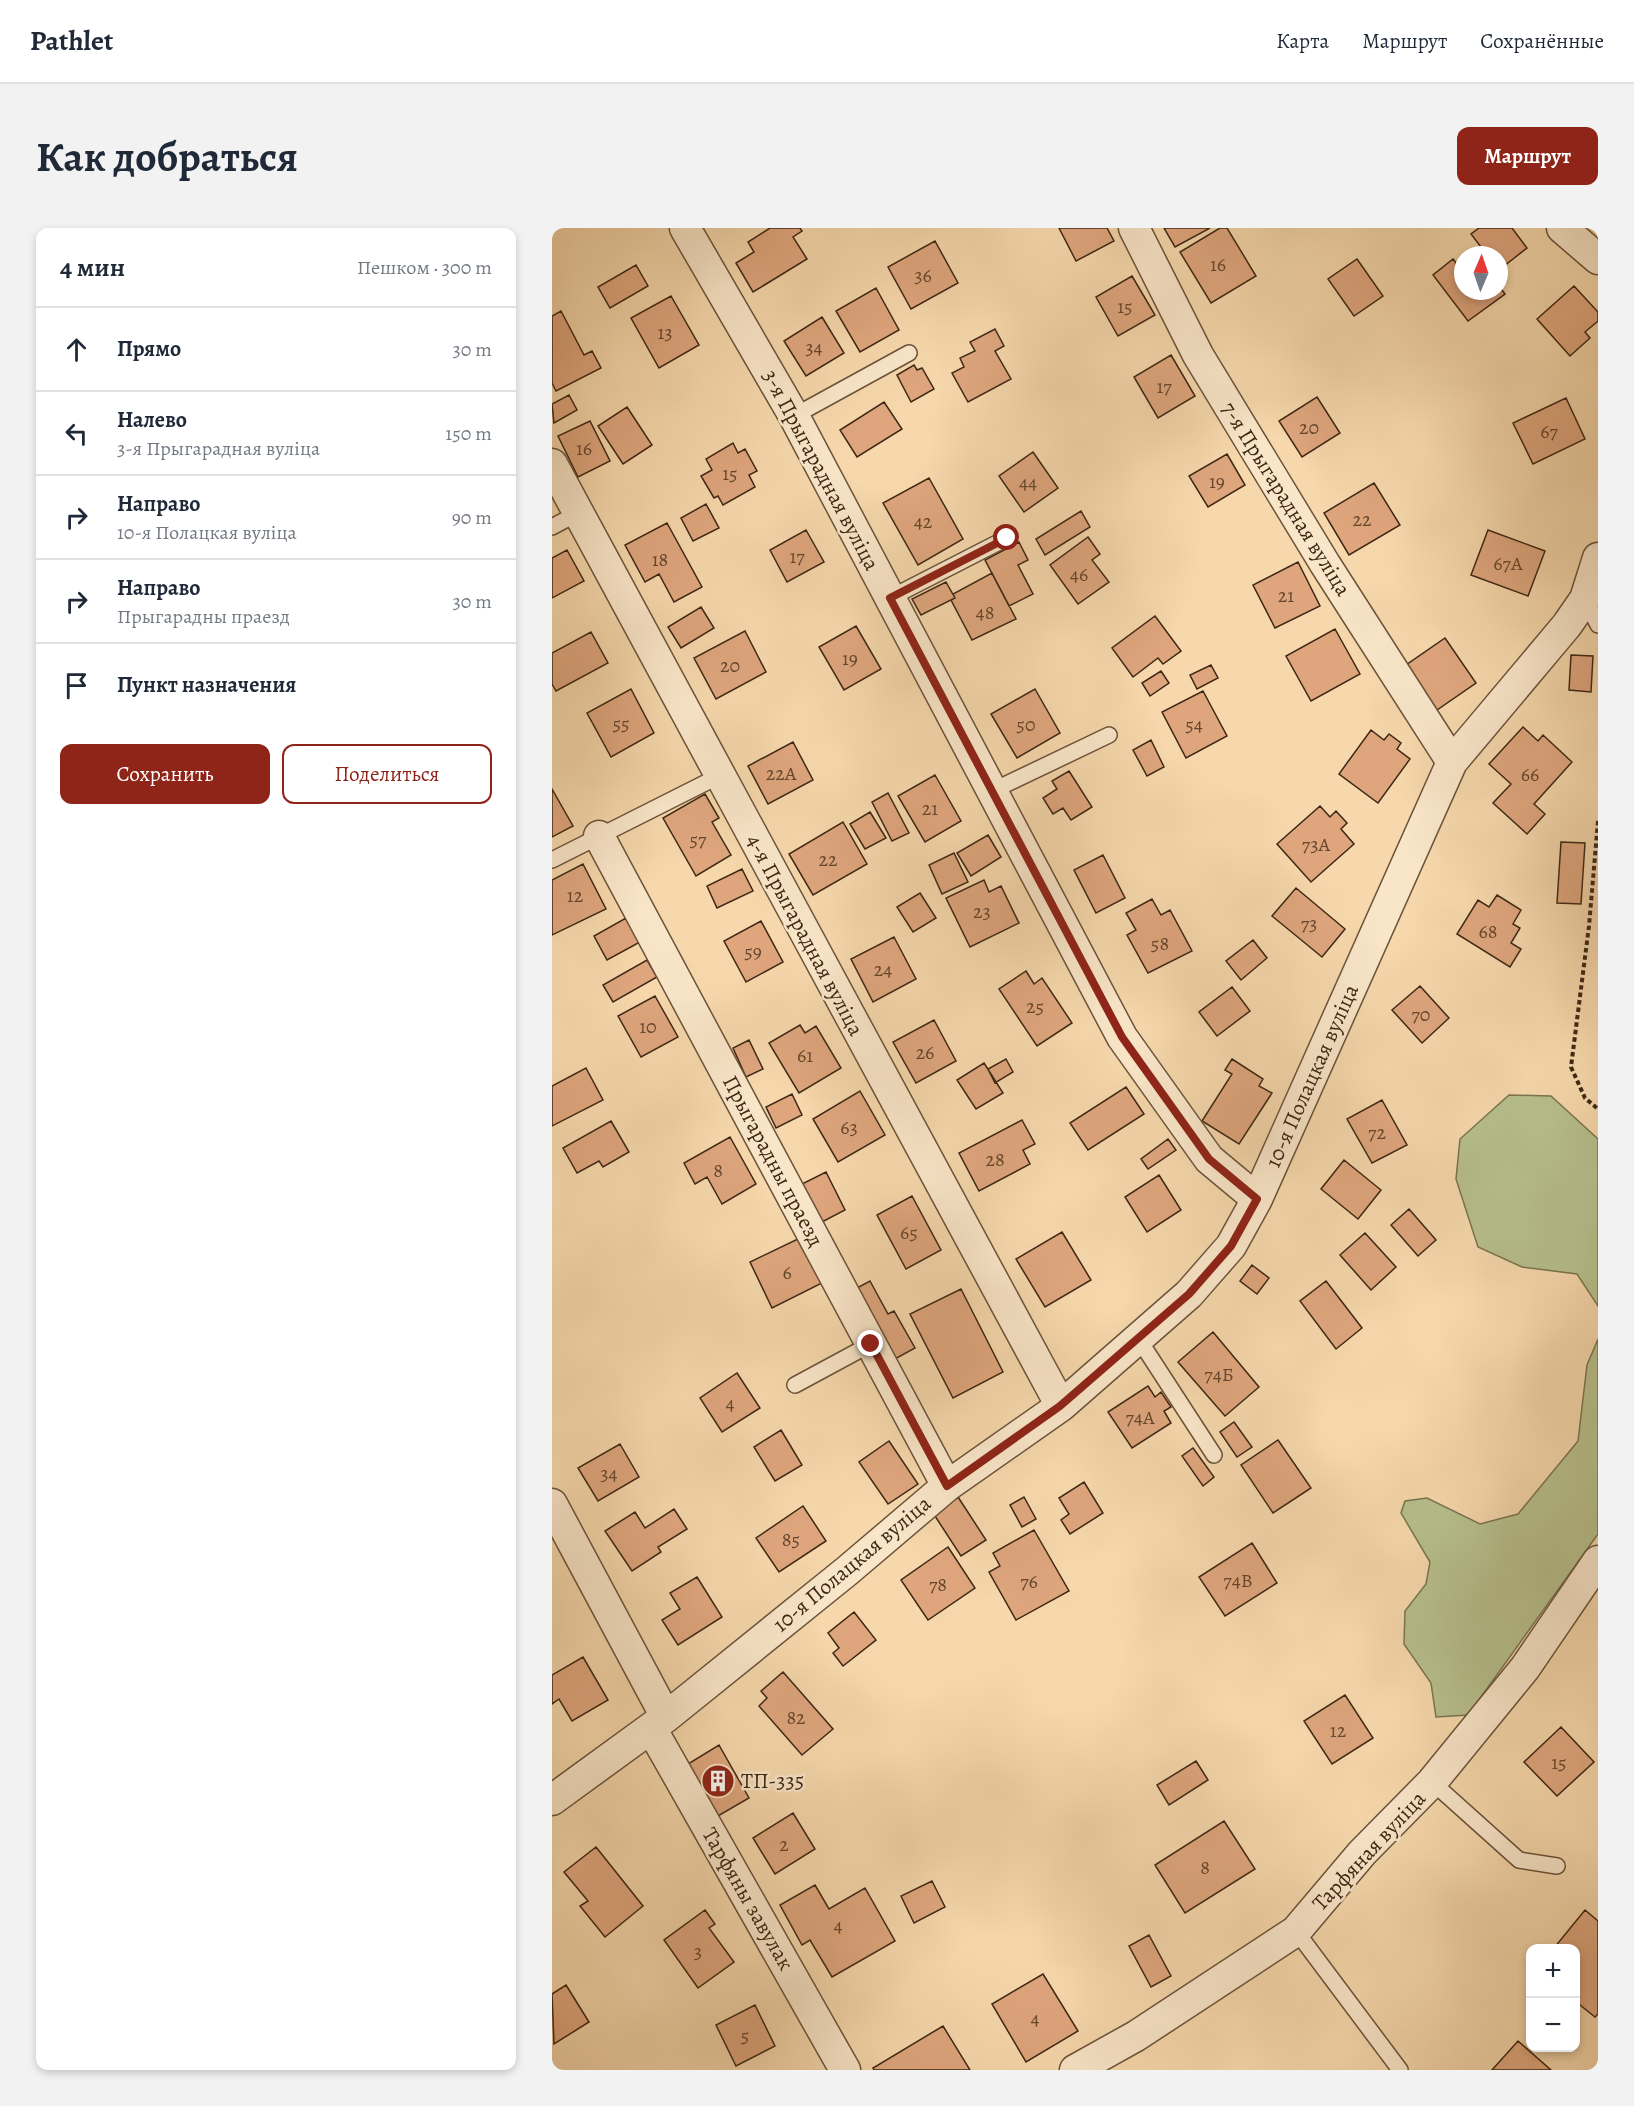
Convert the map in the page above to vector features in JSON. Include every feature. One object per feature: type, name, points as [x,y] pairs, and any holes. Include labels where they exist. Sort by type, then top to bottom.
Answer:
[{"type":"street","name":"3-я Прыгарадная вуліца","points":[[685,228],[794,416],[1122,1037],[1209,1159],[1257,1199]]},
{"type":"street","name":"7-я Прыгарадная вуліца","points":[[1134,228],[1198,355],[1325,564],[1452,762]]},
{"type":"street","points":[[1562,228],[1598,259]]},
{"type":"street","name":"4-я Прыгарадная вуліца","points":[[552,464],[1060,1406]]},
{"type":"street","name":"10-я Полацкая вуліца","points":[[552,1800],[658,1722],[847,1571],[947,1486],[1060,1406],[1189,1294],[1231,1246],[1257,1199],[1452,762],[1592,612],[1598,558]]},
{"type":"street","name":"Прыгарадны праезд","points":[[599,837],[947,1486]]},
{"type":"street","name":"Тарфяны завулак","points":[[552,1504],[658,1722],[845,2070]]},
{"type":"street","name":"Тарфяная вуліца","points":[[1075,2070],[1136,2036],[1296,1931],[1362,1853],[1432,1782],[1525,1668],[1598,1561]]},
{"type":"lane","points":[[794,416],[909,353]]},
{"type":"lane","points":[[552,527],[578,513]]},
{"type":"lane","points":[[890,598],[1007,538]]},
{"type":"lane","points":[[992,791],[1109,735]]},
{"type":"lane","points":[[552,860],[719,776]]},
{"type":"lane","points":[[1138,1338],[1214,1455]]},
{"type":"lane","points":[[795,1385],[871,1344]]},
{"type":"lane","points":[[1432,1782],[1519,1860],[1557,1866]]},
{"type":"lane","points":[[1296,1931],[1400,2070]]},
{"type":"path","points":[[1598,821],[1589,926],[1571,1067],[1585,1098],[1598,1109]]},
{"type":"green space","points":[[1509,1095],[1551,1096],[1598,1139],[1598,1306],[1577,1274],[1522,1267],[1478,1247],[1456,1179],[1460,1139]]},
{"type":"green space","points":[[1598,1339],[1598,1534],[1468,1715],[1436,1717],[1431,1683],[1404,1644],[1405,1611],[1426,1584],[1430,1562],[1401,1513],[1405,1501],[1427,1498],[1480,1524],[1518,1514],[1578,1441],[1587,1365]]},
{"type":"building","points":[[770,228],[800,228],[802,231],[793,237],[807,259],[753,292],[736,263],[754,252],[748,242]]},
{"type":"building","points":[[1059,228],[1107,228],[1114,241],[1076,261]]},
{"type":"building","points":[[1164,228],[1210,228],[1175,247]]},
{"type":"building","points":[[1220,228],[1227,228],[1256,276],[1211,303],[1180,252]]},
{"type":"building","points":[[1479,228],[1512,228],[1527,248],[1508,263],[1508,246],[1480,246],[1471,234]]},
{"type":"building","points":[[935,241],[958,283],[911,309],[888,267]]},
{"type":"building","points":[[1357,259],[1383,296],[1354,316],[1328,279]]},
{"type":"building","points":[[1453,259],[1454,300],[1497,300],[1468,321],[1433,275]]},
{"type":"building","points":[[636,265],[648,286],[610,308],[598,287]]},
{"type":"building","points":[[1132,276],[1155,315],[1118,336],[1096,297]]},
{"type":"building","points":[[1574,286],[1598,312],[1598,321],[1585,332],[1590,338],[1570,356],[1537,319]]},
{"type":"building","points":[[876,288],[899,330],[860,352],[836,311]]},
{"type":"building","points":[[671,296],[699,345],[659,368],[631,318]]},
{"type":"building","points":[[561,311],[584,355],[592,351],[601,368],[556,391],[552,383],[552,316]]},
{"type":"building","points":[[822,317],[844,353],[806,376],[784,341]]},
{"type":"building","points":[[995,329],[1004,346],[995,351],[1011,379],[968,402],[952,373],[964,367],[960,358],[975,351],[970,342]]},
{"type":"building","points":[[1171,355],[1195,396],[1158,418],[1134,377]]},
{"type":"building","points":[[914,365],[917,370],[922,368],[934,389],[911,402],[897,375]]},
{"type":"building","points":[[569,395],[577,410],[554,423],[552,404]]},
{"type":"building","points":[[1317,397],[1340,433],[1302,457],[1279,421]]},
{"type":"building","points":[[1566,398],[1585,439],[1533,464],[1513,423]]},
{"type":"building","points":[[884,402],[902,429],[857,457],[840,430]]},
{"type":"building","points":[[627,407],[652,445],[623,464],[598,426]]},
{"type":"building","points":[[590,421],[610,461],[578,477],[558,436]]},
{"type":"building","points":[[733,443],[738,453],[745,449],[757,471],[749,475],[755,487],[723,505],[718,496],[714,498],[701,476],[712,470],[706,459]]},
{"type":"building","points":[[1033,452],[1058,488],[1024,512],[999,476]]},
{"type":"building","points":[[1227,454],[1245,485],[1208,507],[1189,476]]},
{"type":"building","points":[[929,478],[963,539],[918,565],[883,503]]},
{"type":"building","points":[[1374,483],[1400,525],[1349,555],[1324,513]]},
{"type":"building","points":[[706,504],[719,528],[693,541],[681,518]]},
{"type":"building","points":[[1081,511],[1090,527],[1045,555],[1036,539]]},
{"type":"building","points":[[667,523],[702,587],[674,602],[659,574],[645,582],[625,545]]},
{"type":"building","points":[[806,530],[824,562],[787,582],[770,550]]},
{"type":"building","points":[[1488,530],[1545,551],[1528,596],[1471,575]]},
{"type":"building","points":[[1088,537],[1100,554],[1092,560],[1109,582],[1078,604],[1050,565]]},
{"type":"building","points":[[1019,542],[1028,560],[1018,565],[1033,594],[1009,606],[985,560]]},
{"type":"building","points":[[567,550],[584,581],[552,598],[552,558]]},
{"type":"building","points":[[1298,562],[1320,606],[1275,628],[1253,585]]},
{"type":"building","points":[[992,573],[1016,619],[972,640],[951,600],[955,598],[953,594]]},
{"type":"building","points":[[946,582],[955,598],[921,615],[912,599]]},
{"type":"building","points":[[701,607],[714,628],[681,648],[668,627]]},
{"type":"building","points":[[1155,616],[1181,651],[1163,664],[1158,658],[1133,677],[1112,648]]},
{"type":"building","points":[[856,626],[881,669],[844,690],[819,647]]},
{"type":"building","points":[[1335,629],[1360,674],[1311,701],[1286,656]]},
{"type":"building","points":[[745,631],[766,672],[716,699],[694,658]]},
{"type":"building","points":[[591,632],[608,663],[556,691],[552,684],[552,653]]},
{"type":"building","points":[[1445,638],[1476,683],[1437,710],[1406,665]]},
{"type":"building","points":[[1571,655],[1593,656],[1591,692],[1569,690]]},
{"type":"building","points":[[1211,665],[1218,678],[1197,689],[1190,675]]},
{"type":"building","points":[[1161,671],[1169,683],[1150,696],[1142,683]]},
{"type":"building","points":[[631,689],[654,733],[611,757],[587,713]]},
{"type":"building","points":[[1035,689],[1060,733],[1017,758],[991,714]]},
{"type":"building","points":[[1203,691],[1227,736],[1186,758],[1162,712]]},
{"type":"building","points":[[1523,727],[1538,741],[1543,735],[1572,762],[1534,804],[1545,814],[1527,834],[1493,803],[1511,784],[1489,764]]},
{"type":"building","points":[[1371,730],[1384,740],[1389,734],[1401,743],[1397,749],[1410,759],[1378,803],[1339,774]]},
{"type":"building","points":[[1151,740],[1164,767],[1147,776],[1133,750]]},
{"type":"building","points":[[793,742],[813,780],[768,804],[748,766]]},
{"type":"building","points":[[1069,771],[1092,807],[1071,820],[1063,808],[1053,814],[1043,798],[1057,789],[1052,781]]},
{"type":"building","points":[[935,775],[961,821],[925,842],[898,796]]},
{"type":"building","points":[[552,789],[573,826],[552,837]]},
{"type":"building","points":[[888,793],[909,833],[892,841],[872,802]]},
{"type":"building","points":[[705,794],[719,818],[712,822],[731,855],[696,876],[663,818]]},
{"type":"building","points":[[1320,806],[1330,817],[1336,811],[1347,823],[1341,829],[1354,844],[1311,882],[1277,844]]},
{"type":"building","points":[[870,812],[886,838],[865,849],[850,824]]},
{"type":"building","points":[[843,822],[867,864],[813,895],[789,854]]},
{"type":"building","points":[[988,835],[1001,857],[971,876],[957,853]]},
{"type":"building","points":[[1561,842],[1585,843],[1581,904],[1557,903]]},
{"type":"building","points":[[954,853],[968,882],[942,894],[929,865]]},
{"type":"building","points":[[1103,855],[1125,898],[1096,913],[1074,870]]},
{"type":"building","points":[[583,864],[606,909],[552,935],[552,880]]},
{"type":"building","points":[[742,869],[753,891],[717,908],[707,886]]},
{"type":"building","points":[[984,880],[989,892],[1001,886],[1019,923],[970,947],[946,898]]},
{"type":"building","points":[[1296,888],[1345,929],[1322,957],[1272,916]]},
{"type":"building","points":[[920,893],[936,918],[913,932],[897,907]]},
{"type":"building","points":[[1497,895],[1521,910],[1513,924],[1520,928],[1511,943],[1521,949],[1510,967],[1457,934],[1478,900],[1489,907]]},
{"type":"building","points":[[1152,899],[1161,915],[1170,910],[1192,951],[1148,973],[1127,935],[1136,930],[1126,913]]},
{"type":"building","points":[[626,918],[640,942],[607,960],[594,936]]},
{"type":"building","points":[[761,921],[783,962],[746,982],[724,941]]},
{"type":"building","points":[[894,937],[916,979],[873,1002],[851,959]]},
{"type":"building","points":[[1253,940],[1267,958],[1241,980],[1226,961]]},
{"type":"building","points":[[647,960],[657,977],[613,1002],[603,985]]},
{"type":"building","points":[[1026,971],[1034,984],[1042,978],[1072,1023],[1037,1046],[999,989]]},
{"type":"building","points":[[1420,986],[1449,1018],[1422,1043],[1392,1010]]},
{"type":"building","points":[[1232,987],[1250,1011],[1217,1036],[1199,1012]]},
{"type":"building","points":[[655,996],[678,1037],[641,1057],[618,1016]]},
{"type":"building","points":[[934,1020],[956,1061],[916,1083],[893,1042]]},
{"type":"building","points":[[800,1025],[805,1033],[816,1026],[841,1068],[799,1093],[769,1043]]},
{"type":"building","points":[[749,1040],[763,1069],[746,1077],[733,1048]]},
{"type":"building","points":[[1006,1059],[1013,1072],[995,1083],[988,1069]]},
{"type":"building","points":[[1232,1059],[1263,1079],[1259,1086],[1272,1093],[1239,1144],[1202,1121],[1232,1074],[1225,1070]]},
{"type":"building","points":[[984,1063],[1003,1093],[976,1109],[957,1080]]},
{"type":"building","points":[[586,1068],[603,1100],[552,1126],[552,1086]]},
{"type":"building","points":[[1126,1087],[1144,1114],[1088,1150],[1070,1123]]},
{"type":"building","points":[[860,1091],[885,1135],[838,1162],[813,1119]]},
{"type":"building","points":[[792,1094],[802,1115],[776,1128],[766,1107]]},
{"type":"building","points":[[1382,1100],[1407,1145],[1372,1163],[1347,1119]]},
{"type":"building","points":[[1022,1120],[1035,1144],[1023,1150],[1030,1164],[979,1191],[959,1153]]},
{"type":"building","points":[[611,1121],[629,1152],[603,1167],[599,1161],[577,1173],[563,1148]]},
{"type":"building","points":[[730,1137],[756,1184],[722,1204],[707,1177],[695,1184],[684,1163]]},
{"type":"building","points":[[1168,1139],[1176,1150],[1148,1169],[1141,1159]]},
{"type":"building","points":[[1344,1160],[1381,1190],[1358,1219],[1321,1189]]},
{"type":"building","points":[[826,1172],[845,1210],[822,1222],[802,1184]]},
{"type":"building","points":[[1159,1175],[1181,1210],[1147,1232],[1125,1197]]},
{"type":"building","points":[[912,1196],[941,1250],[906,1269],[877,1215]]},
{"type":"building","points":[[1409,1209],[1436,1240],[1418,1256],[1391,1225]]},
{"type":"building","points":[[1062,1232],[1091,1280],[1045,1307],[1016,1259]]},
{"type":"building","points":[[1365,1233],[1396,1267],[1371,1290],[1340,1255]]},
{"type":"building","points":[[802,1237],[824,1282],[772,1308],[750,1262]]},
{"type":"building","points":[[1252,1265],[1269,1278],[1257,1294],[1240,1281]]},
{"type":"building","points":[[870,1281],[888,1314],[894,1311],[915,1348],[895,1359],[857,1288]]},
{"type":"building","points":[[1326,1281],[1362,1328],[1336,1349],[1300,1301]]},
{"type":"building","points":[[961,1289],[1003,1372],[953,1398],[910,1314]]},
{"type":"building","points":[[1213,1332],[1259,1387],[1225,1416],[1178,1362]]},
{"type":"building","points":[[737,1373],[760,1408],[722,1432],[700,1398]]},
{"type":"building","points":[[1148,1386],[1155,1397],[1161,1392],[1171,1407],[1164,1411],[1171,1423],[1132,1448],[1108,1412]]},
{"type":"building","points":[[1234,1422],[1252,1447],[1237,1457],[1220,1432]]},
{"type":"building","points":[[781,1430],[802,1465],[775,1481],[754,1447]]},
{"type":"building","points":[[1278,1440],[1311,1488],[1273,1513],[1241,1465]]},
{"type":"building","points":[[889,1441],[918,1484],[888,1504],[859,1462]]},
{"type":"building","points":[[620,1444],[639,1477],[598,1501],[578,1468]]},
{"type":"building","points":[[1193,1448],[1214,1477],[1203,1486],[1182,1456]]},
{"type":"building","points":[[1084,1482],[1103,1513],[1070,1534],[1061,1520],[1069,1514],[1059,1498]]},
{"type":"building","points":[[958,1497],[986,1540],[961,1556],[933,1513]]},
{"type":"building","points":[[1024,1497],[1036,1519],[1022,1527],[1010,1505]]},
{"type":"building","points":[[803,1506],[826,1541],[779,1572],[756,1538]]},
{"type":"building","points":[[674,1509],[687,1529],[658,1547],[661,1552],[632,1571],[605,1531],[635,1512],[645,1528]]},
{"type":"building","points":[[1034,1530],[1069,1591],[1016,1620],[989,1572],[1000,1566],[993,1553]]},
{"type":"building","points":[[1252,1543],[1277,1583],[1225,1616],[1199,1577]]},
{"type":"building","points":[[948,1547],[975,1588],[928,1620],[901,1580]]},
{"type":"building","points":[[697,1577],[722,1617],[678,1645],[662,1620],[680,1609],[670,1593]]},
{"type":"building","points":[[854,1612],[876,1640],[843,1666],[833,1653],[839,1648],[828,1633]]},
{"type":"building","points":[[583,1657],[608,1700],[572,1721],[559,1699],[552,1704],[552,1675]]},
{"type":"building","points":[[783,1672],[833,1729],[802,1755],[759,1706],[767,1698],[761,1691]]},
{"type":"building","points":[[1345,1695],[1373,1738],[1332,1764],[1304,1721]]},
{"type":"building","points":[[1561,1727],[1594,1762],[1557,1796],[1524,1762]]},
{"type":"building","name":"ТП-335","points":[[719,1745],[749,1798],[718,1816],[688,1764]]},
{"type":"building","points":[[1196,1761],[1208,1780],[1169,1805],[1157,1785]]},
{"type":"building","points":[[793,1813],[815,1849],[775,1874],[753,1838]]},
{"type":"building","points":[[1224,1821],[1255,1869],[1185,1913],[1155,1865]]},
{"type":"building","points":[[596,1847],[643,1906],[605,1937],[580,1906],[588,1901],[564,1872]]},
{"type":"building","points":[[932,1881],[945,1907],[914,1923],[901,1896]]},
{"type":"building","points":[[815,1885],[829,1909],[865,1888],[895,1941],[832,1977],[810,1940],[802,1945],[780,1905]]},
{"type":"building","points":[[705,1910],[715,1924],[709,1928],[734,1962],[698,1988],[664,1940]]},
{"type":"building","points":[[1585,1910],[1598,1921],[1598,2014],[1595,2017],[1580,2005],[1580,1944],[1557,1944]]},
{"type":"building","points":[[1149,1935],[1171,1976],[1151,1987],[1129,1946]]},
{"type":"building","points":[[1043,1974],[1078,2031],[1026,2062],[992,2004]]},
{"type":"building","points":[[566,1985],[589,2022],[554,2044],[552,1994]]},
{"type":"building","points":[[755,2005],[775,2046],[736,2066],[716,2025]]},
{"type":"building","points":[[943,2026],[970,2070],[874,2070],[873,2068]]},
{"type":"building","points":[[1518,2041],[1526,2048],[1526,2052],[1531,2052],[1551,2070],[1492,2070]]},
{"type":"place","name":"ТП-335","points":[[718,1781]]},
{"type":"route","points":[[871,1344],[947,1486],[1060,1406],[1189,1294],[1231,1246],[1257,1199],[1209,1159],[1122,1037],[890,598],[1007,538]]}]
